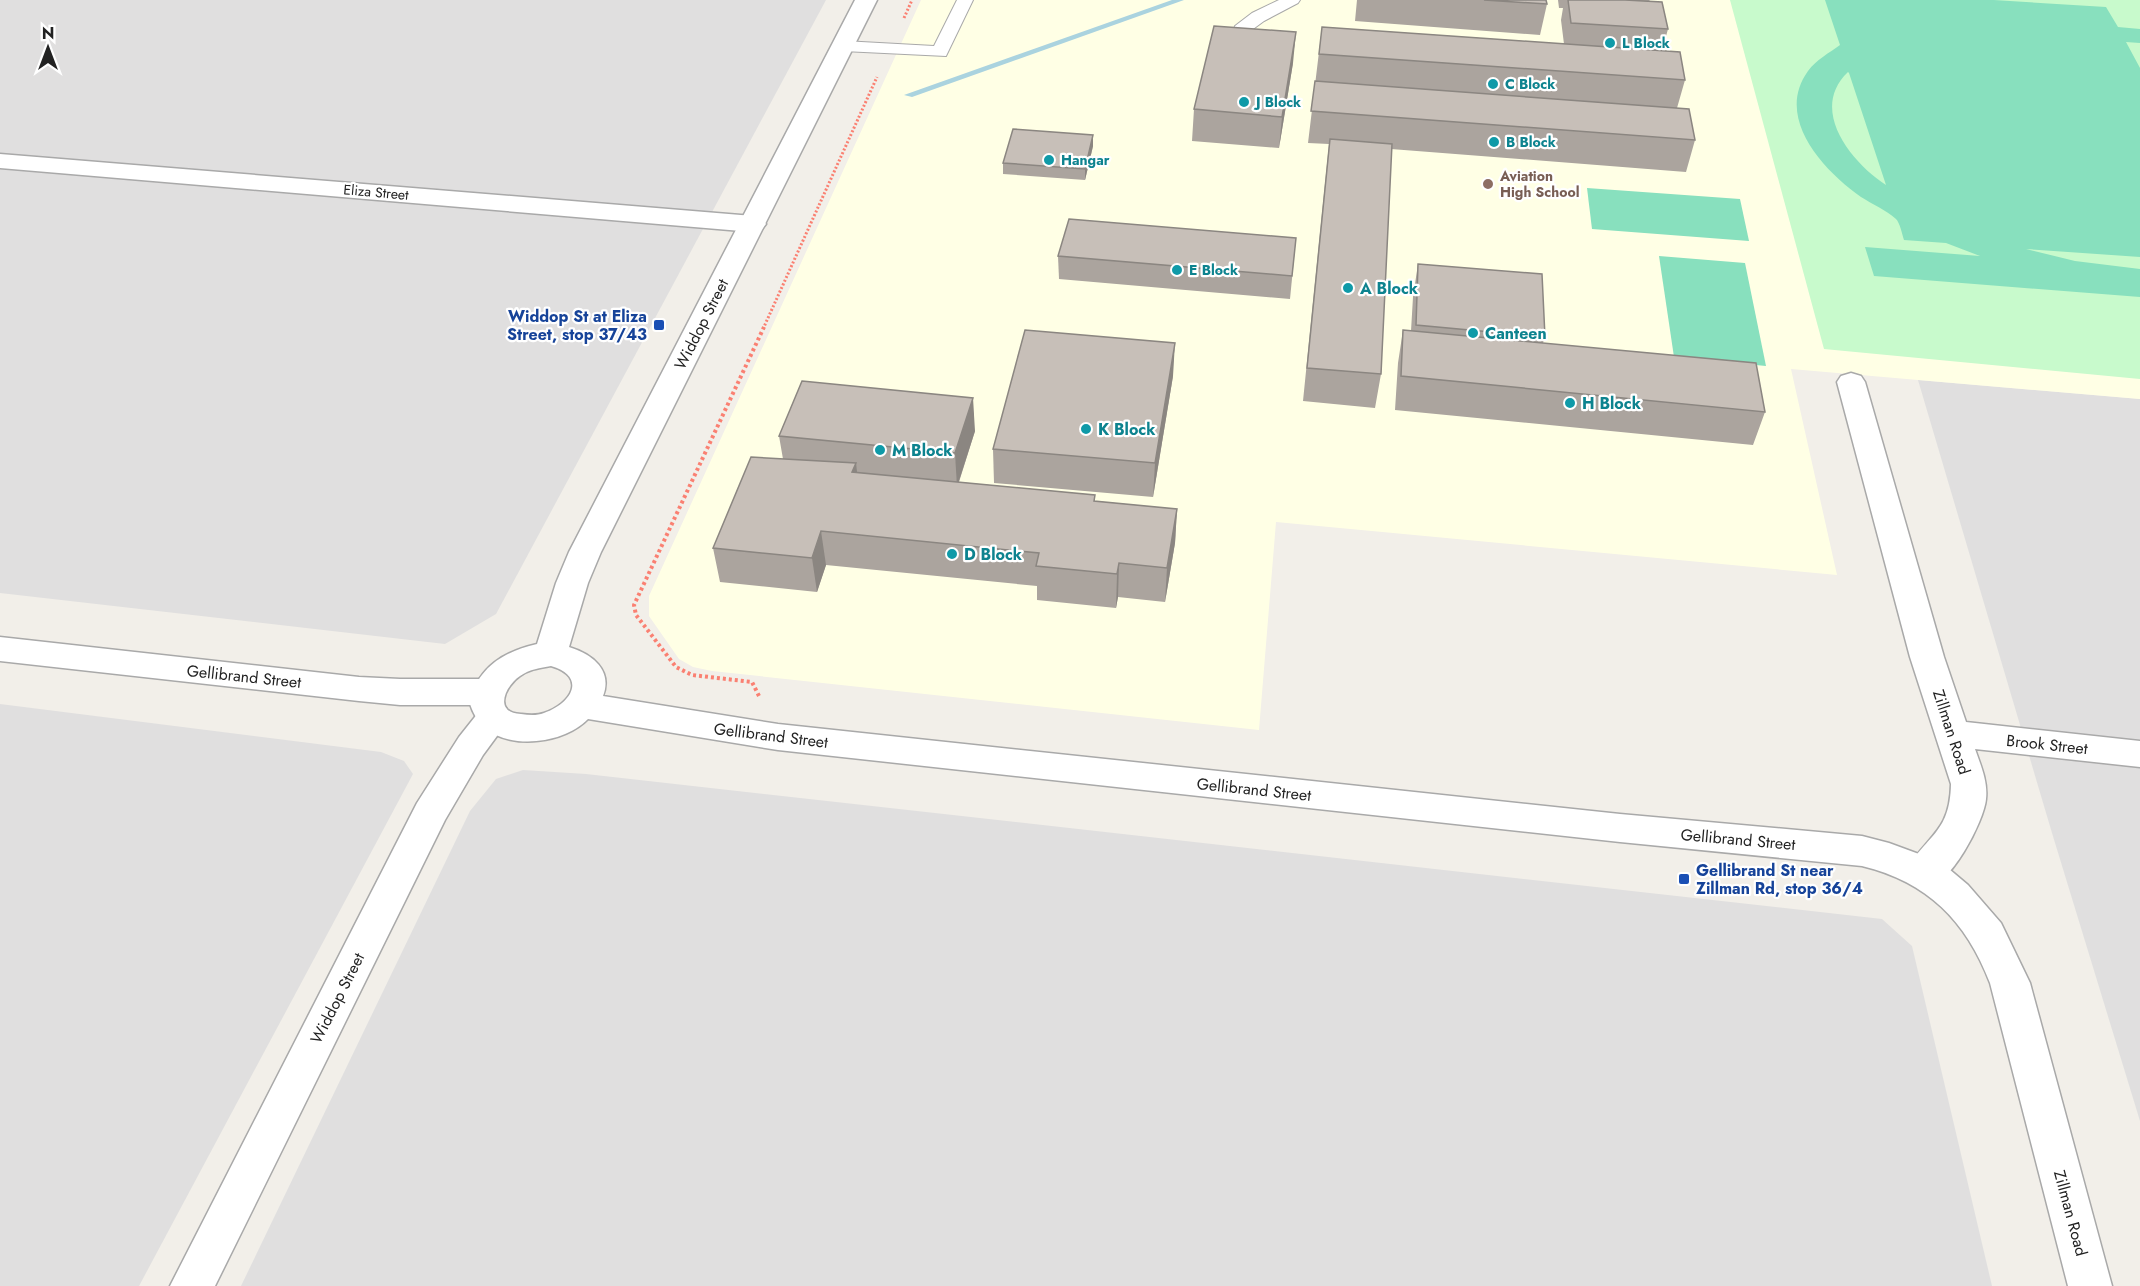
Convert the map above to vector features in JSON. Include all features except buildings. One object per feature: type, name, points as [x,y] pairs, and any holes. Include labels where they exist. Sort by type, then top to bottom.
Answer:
[{"type":"street","name":"Widdop Street","points":[[551,654],[572,583],[585,552],[866,0]]},
{"type":"street","name":"Eliza Street","points":[[0,161],[753,224]]},
{"type":"street","name":"Zillman Road","points":[[1851,382],[1927,657],[1969,784],[1970,800],[1966,817],[1954,838],[1924,873],[1940,883],[1972,911],[2000,955],[2010,984],[2090,1286]]},
{"type":"street","name":"Gellibrand Street","points":[[0,649],[491,704]]},
{"type":"street","points":[[551,654],[566,656],[578,662],[587,671],[591,681],[590,693],[583,705],[571,716],[556,724],[539,728],[513,727],[491,704],[499,675],[518,661],[551,654]]},
{"type":"street","name":"Widdop Street","points":[[192,1286],[430,813],[471,746],[491,704]]},
{"type":"street","name":"Gellibrand Street","points":[[583,705],[777,737],[1620,828],[1862,851],[1899,860],[1924,873]]},
{"type":"street","name":"Brook Street","points":[[1954,734],[2140,754]]},
{"type":"lane","points":[[843,46],[940,52],[965,0]]},
{"type":"lane","points":[[1236,50],[1241,30],[1258,17],[1292,0]]},
{"type":"path","points":[[752,682],[692,675],[676,667],[636,615],[634,604],[796,259],[912,0]]},
{"type":"shaded area","points":[[0,0],[826,0],[496,614],[445,644],[0,593]]},
{"type":"shaded area","name":"Aviation High School","points":[[921,0],[2140,0],[2140,399],[1791,369],[1837,575],[1276,522],[1259,730],[712,671],[693,667],[679,659],[649,616],[649,596]]},
{"type":"shaded area","points":[[1918,380],[2140,399],[2140,1121],[2052,833]]},
{"type":"shaded area","points":[[0,704],[381,752],[404,761],[413,774],[139,1286],[0,1286]]},
{"type":"shaded area","points":[[523,770],[586,774],[1882,919],[1912,946],[1992,1286],[241,1286],[470,811],[496,779]]},
{"type":"green space","points":[[1730,0],[2140,0],[2140,379],[1824,349]]},
{"type":"green space","points":[[1825,0],[1994,0],[2106,7],[2118,27],[2140,29],[2140,43],[2126,42],[2140,68],[2140,257],[2026,249],[2075,261],[2140,269],[2140,297],[1874,276],[1865,247],[1980,256],[1946,243],[1904,240],[1896,219],[1861,197],[1832,173],[1808,142],[1800,125],[1797,107],[1799,89],[1811,67],[1840,45]],"holes":[[[1849,73],[1886,185],[1848,150],[1833,119],[1832,103],[1837,87]]]},
{"type":"green space","points":[[1587,188],[1740,199],[1749,241],[1592,229]]},
{"type":"green space","points":[[1659,256],[1745,263],[1766,366],[1674,357]]},
{"type":"waterway","points":[[909,95],[1180,0]]},
{"type":"place","name":"L Block","points":[[1610,43]]},
{"type":"place","name":"C Block","points":[[1493,84]]},
{"type":"place","name":"J Block","points":[[1244,102]]},
{"type":"place","name":"B Block","points":[[1494,142]]},
{"type":"place","name":"Hangar","points":[[1049,160]]},
{"type":"place","name":"Aviation High School","points":[[1488,184]]},
{"type":"place","name":"E Block","points":[[1177,270]]},
{"type":"place","name":"A Block","points":[[1348,288]]},
{"type":"place","name":"Widdop St at Eliza Street, stop 37/43","points":[[659,325]]},
{"type":"place","name":"Canteen","points":[[1473,333]]},
{"type":"place","name":"H Block","points":[[1570,403]]},
{"type":"place","name":"K Block","points":[[1086,429]]},
{"type":"place","name":"M Block","points":[[880,450]]},
{"type":"place","name":"D Block","points":[[952,554]]},
{"type":"place","name":"Gellibrand St near Zillman Rd, stop 36/4","points":[[1684,879]]}]
